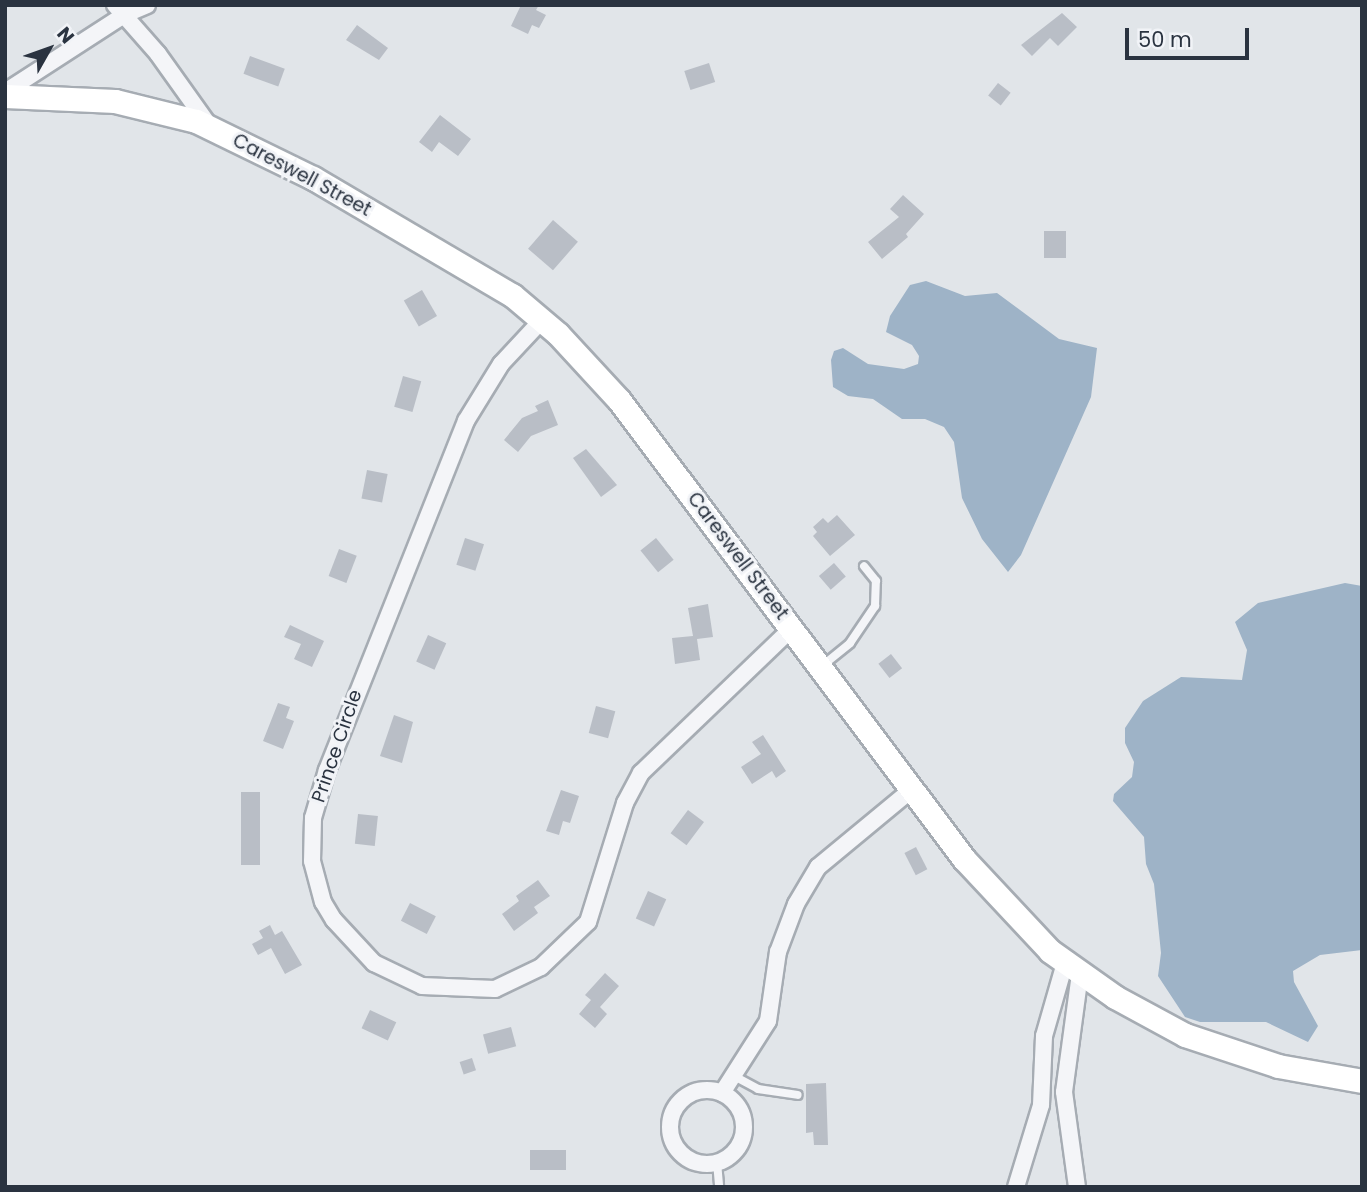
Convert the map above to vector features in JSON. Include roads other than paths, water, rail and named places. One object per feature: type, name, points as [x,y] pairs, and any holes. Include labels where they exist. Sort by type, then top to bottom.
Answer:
[{"type":"main road","points":[[5,94],[116,101],[211,128]]},
{"type":"main road","name":"Careswell Street","points":[[211,128],[268,154],[443,251],[542,320],[619,400],[911,790],[993,895],[1072,968],[1155,1021],[1211,1045],[1278,1066],[1362,1081]]},
{"type":"street","points":[[5,94],[119,10],[147,5]]},
{"type":"street","name":"Careswell Street","points":[[119,10],[211,128]]},
{"type":"street","name":"Prince Circle","points":[[542,320],[501,364],[466,421],[370,654],[317,799],[313,818],[315,881],[323,902],[346,935],[387,972],[443,990],[495,989],[541,967],[588,922],[625,803],[641,773],[792,628]]},
{"type":"street","points":[[722,1093],[768,1021],[778,952],[796,904],[818,867],[911,790]]},
{"type":"street","points":[[1016,1187],[1041,1105],[1044,1036],[1072,968]]},
{"type":"street","points":[[1072,968],[1064,1092],[1077,1187]]},
{"type":"street","points":[[708,1089],[722,1093],[742,1113],[745,1127],[733,1153],[717,1162],[692,1161],[681,1153],[670,1126],[681,1100],[708,1089]]},
{"type":"lane","points":[[820,668],[850,643],[875,606],[876,581],[864,566]]},
{"type":"lane","points":[[734,1076],[758,1089],[798,1095]]},
{"type":"lane","points":[[717,1162],[719,1187]]},
{"type":"water","points":[[926,281],[965,296],[997,293],[1059,339],[1097,348],[1091,397],[1021,555],[1008,572],[982,539],[962,498],[954,442],[944,427],[925,419],[902,419],[873,399],[848,396],[833,387],[831,360],[834,351],[843,348],[868,364],[904,369],[918,364],[919,356],[912,345],[886,332],[890,316],[910,285]]},
{"type":"water","points":[[1345,583],[1362,586],[1362,950],[1320,955],[1293,971],[1294,982],[1318,1026],[1308,1042],[1266,1022],[1200,1022],[1185,1017],[1158,976],[1161,953],[1154,884],[1146,864],[1144,837],[1113,801],[1114,794],[1132,777],[1134,762],[1125,743],[1125,728],[1143,701],[1181,677],[1242,680],[1247,650],[1235,622],[1258,603]]}]
